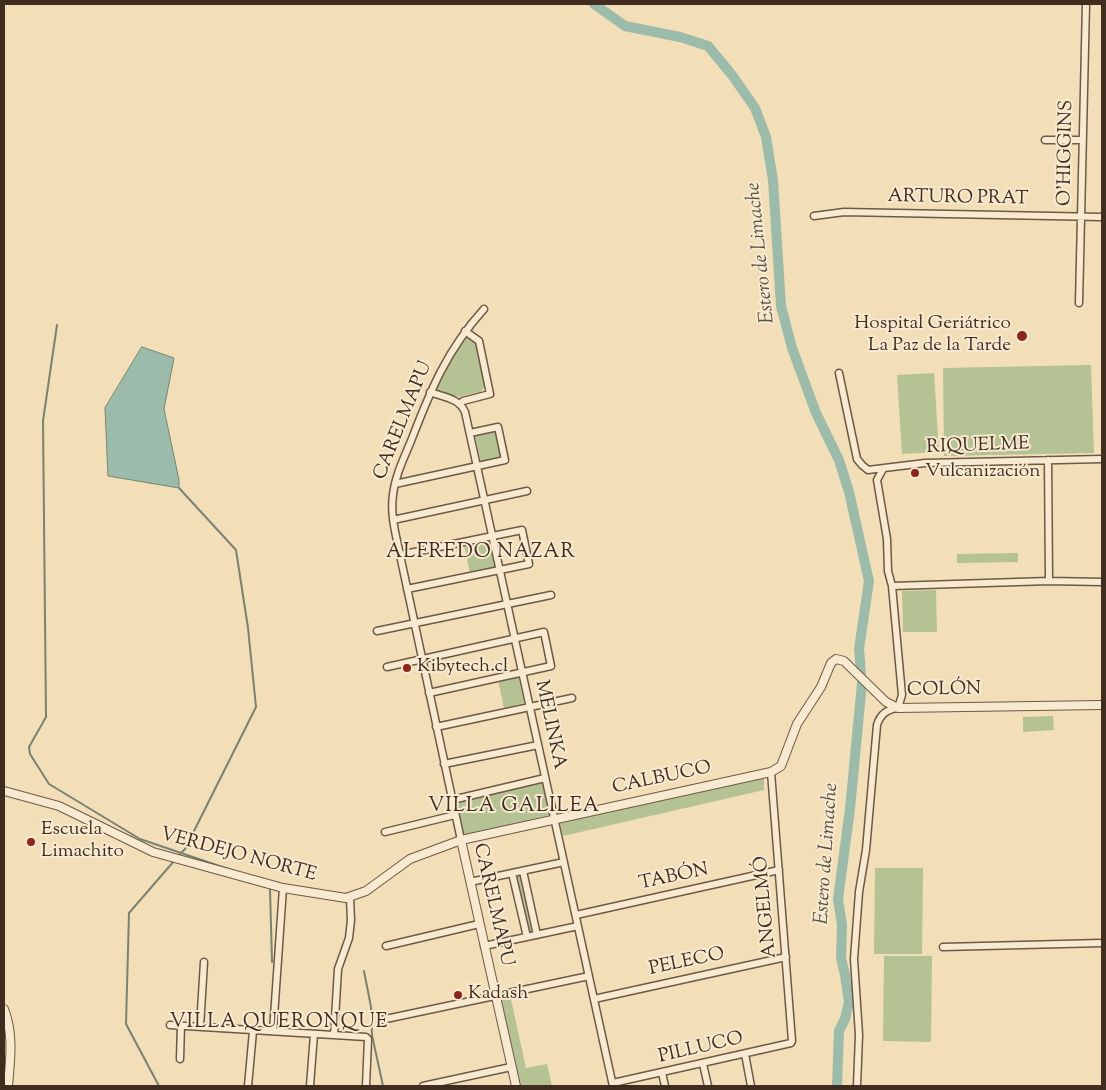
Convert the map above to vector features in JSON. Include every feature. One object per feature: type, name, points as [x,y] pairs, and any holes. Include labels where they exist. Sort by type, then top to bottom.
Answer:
[{"type":"street","name":"O'HIGGINS","points":[[1079,303],[1086,4]]},
{"type":"street","points":[[1045,140],[1082,140]]},
{"type":"street","name":"ARTURO PRAT","points":[[814,216],[844,212],[1102,216]]},
{"type":"street","name":"CARELMAPU","points":[[484,309],[465,331],[444,363],[430,392],[395,484],[392,503],[393,520],[436,727],[516,1086]]},
{"type":"street","points":[[430,392],[455,400],[460,404],[463,401],[490,394],[479,341],[465,331]]},
{"type":"street","name":"RIQUELME","points":[[839,374],[859,462],[868,470],[925,463],[1102,459]]},
{"type":"street","name":"MELINKA","points":[[460,404],[465,412],[470,433],[613,1085]]},
{"type":"street","points":[[395,484],[505,460],[498,427],[470,433]]},
{"type":"street","points":[[1048,460],[1049,581]]},
{"type":"street","points":[[857,1086],[859,1035],[854,959],[859,892],[866,850],[877,725],[880,718],[886,712],[898,708],[902,695],[892,586],[888,571],[886,539],[877,480],[883,469]]},
{"type":"street","points":[[393,520],[527,492]]},
{"type":"street","points":[[400,555],[522,530],[524,538],[529,564],[407,589]]},
{"type":"street","points":[[892,586],[1049,581],[1102,582]]},
{"type":"street","points":[[377,631],[551,595]]},
{"type":"street","points":[[387,668],[544,632],[551,666],[429,693]]},
{"type":"street","name":"COLÓN","points":[[781,766],[797,724],[821,687],[829,665],[834,660],[839,659],[844,661],[886,702],[898,708],[1102,705]]},
{"type":"street","points":[[436,727],[572,698]]},
{"type":"street","points":[[444,764],[538,745]]},
{"type":"street","name":"CALBUCO","points":[[461,840],[771,772],[781,766]]},
{"type":"street","name":"ANGELMÓ","points":[[771,772],[793,1039]]},
{"type":"street","points":[[452,800],[545,778]]},
{"type":"street","name":"VERDEJO NORTE","points":[[4,791],[59,806],[153,852],[283,888],[350,898]]},
{"type":"street","points":[[385,832],[455,815]]},
{"type":"street","points":[[334,1035],[338,969],[345,950],[351,921],[350,898],[370,888],[410,859],[461,840]]},
{"type":"street","points":[[470,882],[564,862]]},
{"type":"street","name":"TABÓN","points":[[576,915],[779,870]]},
{"type":"street","points":[[523,871],[537,935]]},
{"type":"street","points":[[512,873],[527,937]]},
{"type":"street","points":[[273,1031],[283,888]]},
{"type":"street","points":[[386,946],[479,924]]},
{"type":"street","points":[[484,946],[578,926]]},
{"type":"street","points":[[943,947],[1102,943]]},
{"type":"street","name":"PELECO","points":[[594,999],[786,956]]},
{"type":"street","points":[[200,1027],[204,962]]},
{"type":"street","points":[[381,1020],[589,976]]},
{"type":"street","points":[[4,1009],[8,1018],[10,1032],[8,1086]]},
{"type":"street","points":[[170,1025],[366,1037],[368,1039],[366,1086]]},
{"type":"street","points":[[180,1059],[181,1025]]},
{"type":"street","points":[[248,1086],[253,1030]]},
{"type":"street","points":[[310,1086],[314,1034]]},
{"type":"street","name":"PILLUCO","points":[[613,1085],[791,1043],[793,1039]]},
{"type":"street","points":[[745,1054],[751,1086]]},
{"type":"street","points":[[703,1064],[708,1086]]},
{"type":"street","points":[[422,1086],[511,1067]]},
{"type":"street","points":[[662,1073],[665,1086]]},
{"type":"green space","points":[[466,334],[477,341],[485,385],[482,391],[459,397],[438,391],[436,388],[445,366]]},
{"type":"green space","points":[[1091,365],[1094,453],[944,456],[943,368]]},
{"type":"green space","points":[[934,373],[939,452],[902,454],[897,375]]},
{"type":"green space","points":[[495,431],[501,458],[481,462],[475,435]]},
{"type":"green space","points":[[489,539],[495,569],[470,574],[464,545]]},
{"type":"green space","points":[[1018,553],[1018,562],[957,563],[957,554]]},
{"type":"green space","points":[[936,590],[937,632],[903,632],[902,591]]},
{"type":"green space","points":[[518,675],[524,703],[504,708],[498,680]]},
{"type":"green space","points":[[1053,716],[1054,730],[1023,732],[1023,717]]},
{"type":"green space","points":[[764,778],[764,790],[563,836],[560,822]]},
{"type":"green space","points":[[542,781],[550,815],[464,835],[456,801]]},
{"type":"green space","points":[[875,868],[923,868],[922,954],[874,954]]},
{"type":"green space","points":[[522,874],[535,932],[527,934],[514,875]]},
{"type":"green space","points":[[884,956],[932,956],[931,1042],[883,1041]]},
{"type":"green space","points":[[510,995],[526,1068],[547,1064],[552,1086],[519,1086],[500,998]]},
{"type":"shaded area","points":[[142,347],[174,358],[164,409],[179,488],[108,476],[105,408]]},
{"type":"waterway","name":"Estero de Limache","points":[[594,4],[625,26],[680,37],[708,46],[732,75],[755,108],[766,137],[773,180],[781,306],[792,348],[816,413],[839,460],[849,492],[869,581],[859,649],[861,674]]},
{"type":"waterway","points":[[57,325],[43,421],[46,717],[29,747],[30,754],[49,784],[140,839],[231,870]]},
{"type":"waterway","points":[[179,488],[236,550],[248,628],[256,707],[185,849],[180,854]]},
{"type":"waterway","name":"Estero de Limache","points":[[837,1086],[839,1031],[845,1019],[849,1002],[841,958],[842,925],[838,899],[850,809],[862,683]]},
{"type":"waterway","points":[[159,1086],[126,1024],[129,913],[174,861]]},
{"type":"waterway","points":[[270,889],[272,962]]},
{"type":"waterway","points":[[364,971],[371,1007],[372,1035],[383,1086]]},
{"type":"place","name":"Hospital Geriátrico La Paz de la Tarde","points":[[1022,336]]},
{"type":"place","name":"Vulcanización","points":[[915,473]]},
{"type":"place","name":"Kibytech.cl","points":[[407,668]]},
{"type":"place","name":"Escuela Limachito","points":[[31,842]]},
{"type":"place","name":"Kadash","points":[[458,995]]},
{"type":"district","name":"ALFREDO NAZAR","points":[[481,554]]},
{"type":"district","name":"VILLA GALILEA","points":[[514,808]]},
{"type":"district","name":"VILLA QUERONQUE","points":[[279,1024]]}]
